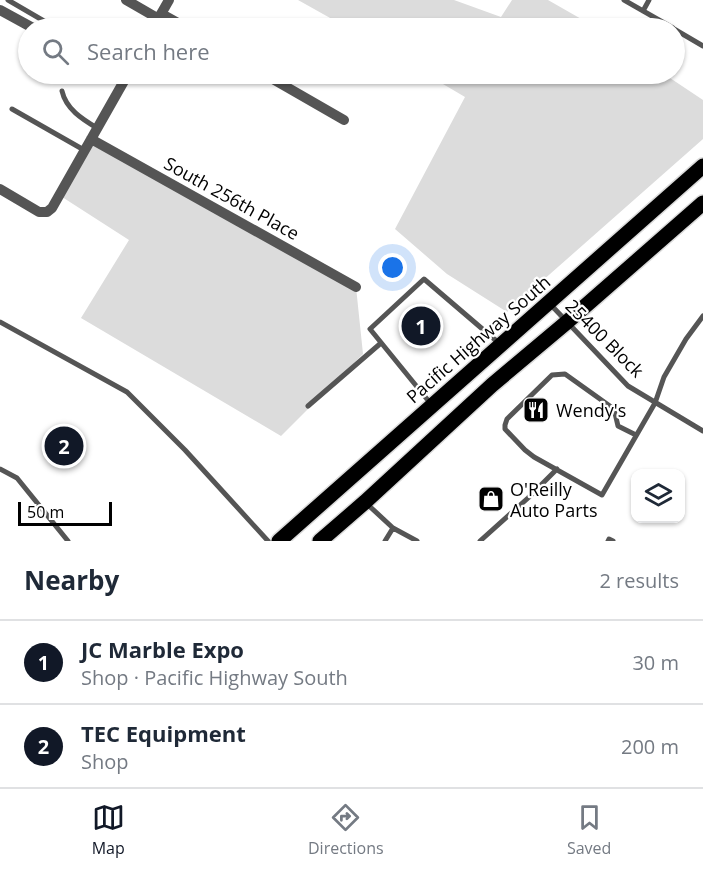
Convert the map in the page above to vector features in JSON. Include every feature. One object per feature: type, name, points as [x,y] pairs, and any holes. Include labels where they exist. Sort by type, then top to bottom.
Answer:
[{"type":"main road","name":"Pacific Highway South","points":[[279,541],[703,166]]},
{"type":"main road","points":[[320,541],[492,385],[703,203]]},
{"type":"street","points":[[126,0],[155,18]]},
{"type":"street","points":[[159,18],[169,0]]},
{"type":"street","points":[[0,10],[18,20]]},
{"type":"street","points":[[0,189],[39,212],[47,212],[52,208],[122,84]]},
{"type":"street","points":[[281,84],[344,120]]},
{"type":"street","name":"South 256th Place","points":[[91,139],[356,287]]},
{"type":"lane","points":[[8,0],[39,18]]},
{"type":"lane","points":[[624,0],[655,18]]},
{"type":"lane","points":[[643,11],[649,0]]},
{"type":"lane","points":[[685,35],[703,46]]},
{"type":"lane","points":[[62,91],[65,101],[72,110],[97,128]]},
{"type":"lane","points":[[12,109],[84,150]]},
{"type":"lane","points":[[432,405],[370,329],[424,279],[501,345]]},
{"type":"lane","name":"25400 Block","points":[[549,303],[628,386],[703,431]]},
{"type":"lane","points":[[636,435],[618,426],[614,410],[565,374],[552,375],[507,419],[505,425],[505,429],[534,457],[602,495],[655,403],[664,377],[686,339],[703,316]]},
{"type":"lane","points":[[0,322],[127,392],[185,450],[268,541]]},
{"type":"lane","points":[[308,406],[381,342]]},
{"type":"lane","points":[[0,469],[17,478],[68,541]]},
{"type":"lane","points":[[480,541],[557,469]]},
{"type":"lane","points":[[365,502],[393,528],[417,541]]},
{"type":"lane","points":[[385,541],[393,528]]},
{"type":"lane","points":[[608,541],[609,539],[613,541]]},
{"type":"shaded area","points":[[298,0],[454,0],[501,17],[512,0],[548,0],[580,18],[330,18]]},
{"type":"shaded area","points":[[443,84],[679,84],[703,100],[703,139],[507,312],[447,274],[395,229],[465,97]]},
{"type":"shaded area","points":[[91,139],[356,287],[363,354],[281,436],[81,318],[129,240],[59,195]]},
{"type":"place","name":"JC Marble Expo","points":[[421,326]]},
{"type":"place","name":"Wendy's","points":[[536,410]]},
{"type":"place","name":"TEC Equipment","points":[[64,446]]},
{"type":"place","name":"O'Reilly Auto Parts","points":[[491,499]]}]
